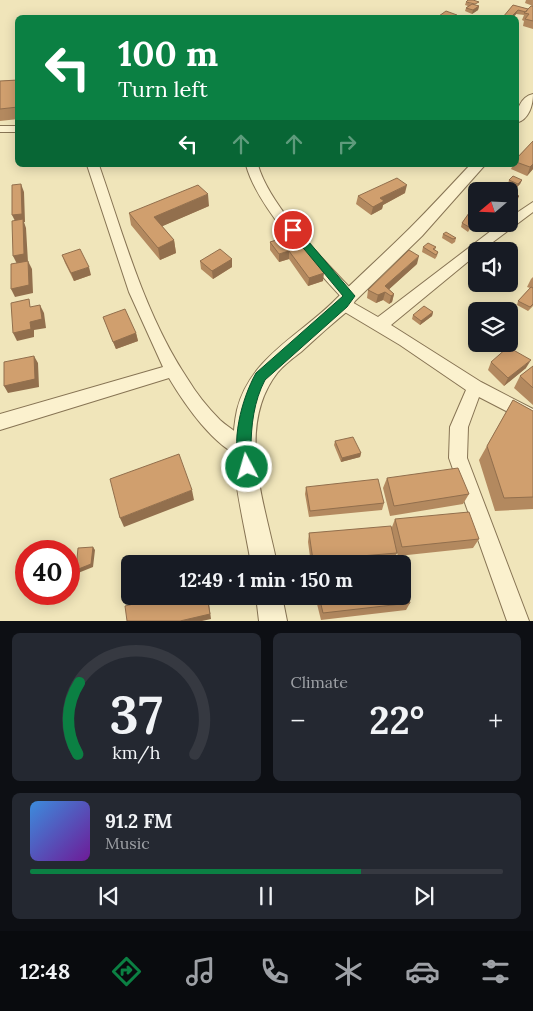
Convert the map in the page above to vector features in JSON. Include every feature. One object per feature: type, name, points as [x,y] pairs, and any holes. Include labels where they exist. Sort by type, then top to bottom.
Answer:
[{"type":"street","points":[[519,115],[533,98]]},
{"type":"street","points":[[0,129],[15,129]]},
{"type":"street","points":[[94,167],[135,285],[164,354],[199,409],[214,426],[244,450]]},
{"type":"street","points":[[252,167],[254,175],[283,217],[346,300],[379,325],[475,387],[533,417]]},
{"type":"street","points":[[262,555],[244,450],[248,405],[252,391],[261,376],[346,300],[416,232],[476,167]]},
{"type":"street","points":[[379,325],[418,296],[467,254],[533,206]]},
{"type":"street","points":[[0,422],[174,370]]},
{"type":"street","points":[[475,387],[459,427],[458,458],[518,621]]},
{"type":"street","points":[[270,605],[273,621]]},
{"type":"building","points":[[468,0],[479,2],[475,4],[466,2]]},
{"type":"building","points":[[472,4],[479,6],[473,10],[466,8]]},
{"type":"building","points":[[513,5],[528,9],[526,12],[518,10],[513,15],[505,15]]},
{"type":"building","points":[[533,6],[533,21],[525,19],[529,14],[524,13]]},
{"type":"building","points":[[446,11],[457,15],[440,15]]},
{"type":"building","points":[[15,80],[15,107],[0,109],[0,81]]},
{"type":"building","points":[[533,141],[533,164],[530,167],[519,163],[519,156]]},
{"type":"building","points":[[513,176],[522,180],[518,184],[518,182],[509,180]]},
{"type":"building","points":[[397,178],[407,185],[380,198],[384,201],[373,207],[358,196]]},
{"type":"building","points":[[21,184],[22,214],[12,215],[12,185]]},
{"type":"building","points":[[198,185],[208,194],[154,217],[174,240],[158,248],[129,213]]},
{"type":"building","points":[[468,214],[468,226],[462,223]]},
{"type":"building","points":[[23,219],[24,254],[13,256],[12,221]]},
{"type":"building","points":[[446,232],[456,238],[453,239],[443,234]]},
{"type":"building","points":[[295,234],[324,273],[309,278],[289,251],[279,254],[270,242]]},
{"type":"building","points":[[428,243],[436,247],[433,249],[438,252],[436,255],[423,247]]},
{"type":"building","points":[[80,249],[89,267],[71,273],[62,255]]},
{"type":"building","points":[[220,249],[232,259],[212,271],[200,261]]},
{"type":"building","points":[[409,250],[419,256],[385,286],[394,294],[391,296],[385,292],[378,295],[368,290]]},
{"type":"building","points":[[28,261],[29,285],[11,289],[11,264]]},
{"type":"building","points":[[531,287],[533,288],[533,304],[530,307],[518,301]]},
{"type":"building","points":[[29,299],[30,307],[40,305],[42,319],[30,322],[31,329],[13,333],[11,303]]},
{"type":"building","points":[[424,306],[433,312],[421,321],[413,315]]},
{"type":"building","points":[[125,309],[136,333],[113,342],[103,317]]},
{"type":"building","points":[[502,352],[517,352],[531,360],[508,378],[491,362]]},
{"type":"building","points":[[34,356],[35,379],[4,386],[4,362]]},
{"type":"building","points":[[533,366],[533,388],[520,376]]},
{"type":"building","points":[[513,400],[533,411],[533,497],[504,498],[487,446]]},
{"type":"building","points":[[353,437],[361,453],[342,458],[335,441]]},
{"type":"building","points":[[179,454],[192,490],[120,518],[110,479]]},
{"type":"building","points":[[458,468],[469,494],[394,506],[387,478]]},
{"type":"building","points":[[378,479],[384,503],[310,511],[306,487]]},
{"type":"building","points":[[469,512],[479,539],[402,547],[395,519]]},
{"type":"building","points":[[391,526],[397,553],[312,555],[309,533]]},
{"type":"building","points":[[93,547],[91,564],[80,568],[80,548]]},
{"type":"building","points":[[208,605],[210,614],[180,621],[127,621],[125,606]]},
{"type":"building","points":[[321,605],[393,605],[323,613]]},
{"type":"route","points":[[247,467],[244,450],[248,405],[252,391],[261,376],[272,365],[343,304],[349,296],[293,230]]}]
